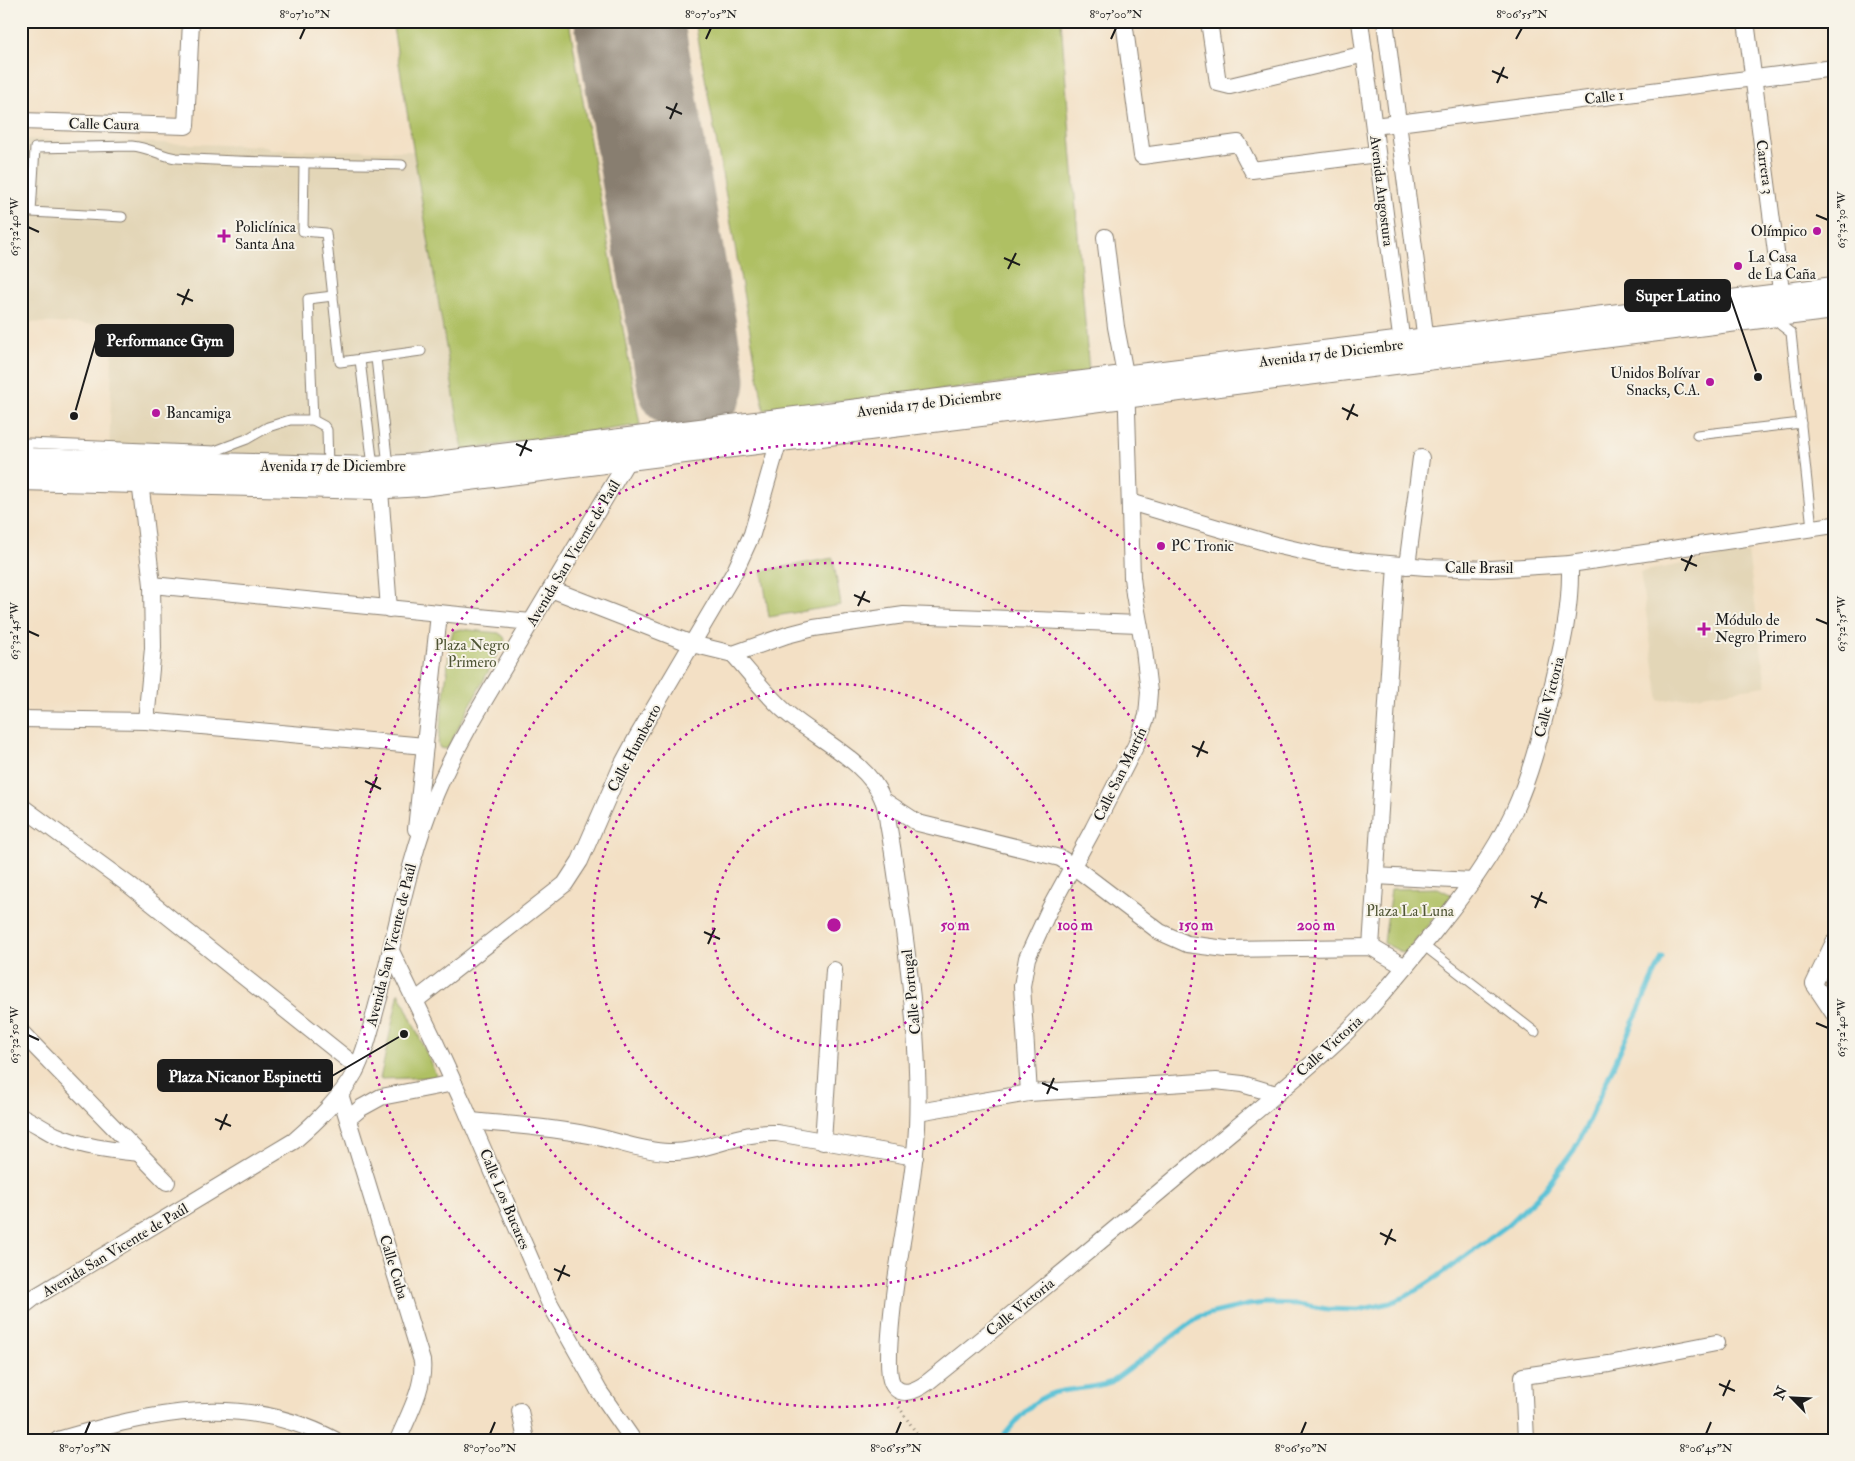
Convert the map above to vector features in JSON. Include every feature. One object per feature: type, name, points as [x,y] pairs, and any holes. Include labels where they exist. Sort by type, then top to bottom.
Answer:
[{"type":"street","name":"Calle Caura","points":[[21,122],[186,126],[191,21]]},
{"type":"street","points":[[1124,21],[1142,156],[1238,144],[1252,170],[1377,154]]},
{"type":"street","points":[[1209,21],[1218,83],[1230,86],[1365,54]]},
{"type":"street","name":"Avenida Angostura","points":[[1360,21],[1403,353]]},
{"type":"street","name":"Avenida Angostura","points":[[1385,21],[1427,350]]},
{"type":"street","name":"Carrera 3","points":[[1746,21],[1754,78],[1778,308]]},
{"type":"street","name":"Calle 1","points":[[1374,126],[1834,68]]},
{"type":"street","name":"Calle San Martín","points":[[1029,1093],[1022,986],[1023,972],[1035,938],[1097,823],[1145,724],[1149,706],[1144,650],[1134,594],[1126,388],[1104,237]]},
{"type":"street","name":"Avenida 17 de Diciembre","points":[[1778,308],[1834,289]]},
{"type":"street","name":"Avenida 17 de Diciembre","points":[[23,466],[140,481],[379,478],[420,466],[1126,388],[1778,308],[1834,307]]},
{"type":"street","name":"Avenida 17 de Diciembre","points":[[23,466],[328,468],[379,478],[432,483],[779,440],[1126,388]]},
{"type":"street","name":"Calle Humberto","points":[[415,1001],[565,884],[580,861],[630,751],[739,564],[752,534],[779,440]]},
{"type":"street","name":"Avenida San Vicente de Paúl","points":[[21,1308],[35,1297],[294,1141],[310,1127],[340,1094],[357,1068],[370,1032],[412,859],[426,818],[453,756],[629,458]]},
{"type":"street","points":[[1371,947],[1375,876],[1402,565],[1420,458]]},
{"type":"street","points":[[379,478],[389,609]]},
{"type":"street","points":[[140,481],[152,585],[152,648],[146,721]]},
{"type":"street","name":"Calle Brasil","points":[[1130,502],[1300,552],[1365,562],[1491,569],[1570,564],[1834,525]]},
{"type":"street","name":"Calle Victoria","points":[[900,1392],[913,1391],[928,1382],[1120,1226],[1276,1094],[1336,1042],[1370,1008],[1423,945],[1473,881],[1498,842],[1513,812],[1530,766],[1562,645],[1569,610],[1570,564]]},
{"type":"street","points":[[152,585],[531,622]]},
{"type":"street","points":[[551,589],[692,644],[733,654],[787,635],[814,628],[904,615],[1139,624]]},
{"type":"street","points":[[412,859],[438,614]]},
{"type":"street","name":"Calle Portugal","points":[[733,654],[787,713],[862,769],[883,800],[893,854],[913,994],[917,1065],[918,1112],[915,1157],[893,1305],[889,1360],[890,1381],[900,1392]]},
{"type":"street","points":[[21,718],[146,721],[425,746]]},
{"type":"street","points":[[883,800],[918,823],[1060,858],[1160,932],[1187,944],[1226,949],[1371,947],[1405,967]]},
{"type":"street","points":[[21,806],[129,885],[357,1068]]},
{"type":"street","points":[[1375,876],[1473,881]]},
{"type":"street","points":[[1834,942],[1814,984],[1834,1014]]},
{"type":"street","name":"Calle Los Bucares","points":[[391,951],[454,1083],[549,1302],[599,1391],[633,1440]]},
{"type":"street","points":[[824,1142],[834,970]]},
{"type":"street","points":[[21,1032],[167,1182]]},
{"type":"street","points":[[918,1112],[1029,1093],[1216,1081],[1242,1084],[1276,1094]]},
{"type":"street","points":[[348,1119],[361,1108],[381,1097],[454,1083]]},
{"type":"street","name":"Calle Cuba","points":[[340,1094],[422,1361],[423,1369],[418,1392],[398,1440]]},
{"type":"street","points":[[21,1116],[55,1135],[77,1143],[139,1153]]},
{"type":"street","points":[[471,1121],[588,1134],[656,1151],[669,1152],[763,1133],[777,1133],[915,1157]]},
{"type":"street","points":[[1526,1440],[1523,1376],[1608,1364],[1716,1343]]},
{"type":"street","points":[[58,1440],[166,1413],[200,1410],[251,1412],[280,1417],[320,1432],[335,1440]]},
{"type":"street","points":[[520,1411],[526,1440]]},
{"type":"lane","points":[[122,217],[31,212],[35,148],[142,147],[173,158],[402,165]]},
{"type":"lane","points":[[304,163],[303,232],[326,233],[340,362],[421,352]]},
{"type":"lane","points":[[313,420],[308,299],[333,296]]},
{"type":"lane","points":[[1778,308],[1791,333],[1812,528]]},
{"type":"lane","points":[[376,358],[387,457],[379,478]]},
{"type":"lane","points":[[360,360],[372,458],[379,478]]},
{"type":"lane","points":[[23,466],[28,443],[215,451],[247,439],[281,422],[313,420],[324,426],[327,430],[328,468]]},
{"type":"lane","points":[[1697,435],[1801,423]]},
{"type":"lane","points":[[1423,945],[1535,1032]]},
{"type":"path","points":[[900,1392],[897,1400],[899,1407],[920,1440]]},
{"type":"shaded area","name":"Policlínica Santa Ana","points":[[21,139],[266,146],[270,150],[413,151],[463,450],[404,459],[109,456],[113,325],[21,322]]},
{"type":"shaded area","name":"Módulo de Negro Primero","points":[[1748,552],[1766,686],[1659,701],[1640,572]]},
{"type":"green space","points":[[392,21],[569,21],[640,425],[463,450]]},
{"type":"green space","points":[[695,21],[1061,21],[1089,373],[764,410]]},
{"type":"green space","points":[[833,558],[841,605],[769,617],[762,571]]},
{"type":"green space","name":"Plaza Negro Primero","points":[[460,629],[499,633],[505,640],[448,747],[445,749],[440,748],[438,744],[451,639],[453,631]]},
{"type":"green space","name":"Plaza La Luna","points":[[1438,888],[1450,894],[1450,898],[1405,954],[1384,943],[1391,889]]},
{"type":"green space","points":[[399,992],[437,1077],[380,1079]]},
{"type":"waterway","points":[[1000,1440],[1034,1403],[1052,1393],[1093,1387],[1111,1382],[1200,1316],[1265,1303],[1358,1310],[1390,1303],[1407,1296],[1437,1277],[1508,1225],[1544,1190],[1574,1150],[1662,958]]},
{"type":"runway","points":[[629,21],[691,380]]},
{"type":"place","name":"Olímpico","points":[[1817,231]]},
{"type":"place","name":"Policlínica Santa Ana","points":[[224,236]]},
{"type":"place","name":"La Casa de La Caña","points":[[1738,266]]},
{"type":"place","name":"Super Latino","points":[[1758,377]]},
{"type":"place","name":"Unidos Bolívar Snacks, C.A.","points":[[1710,382]]},
{"type":"place","name":"Bancamiga","points":[[156,413]]},
{"type":"place","name":"Performance Gym","points":[[74,416]]},
{"type":"place","name":"PC Tronic","points":[[1161,546]]},
{"type":"place","name":"Módulo de Negro Primero","points":[[1704,629]]},
{"type":"place","name":"Plaza Nicanor Espinetti","points":[[404,1034]]}]
